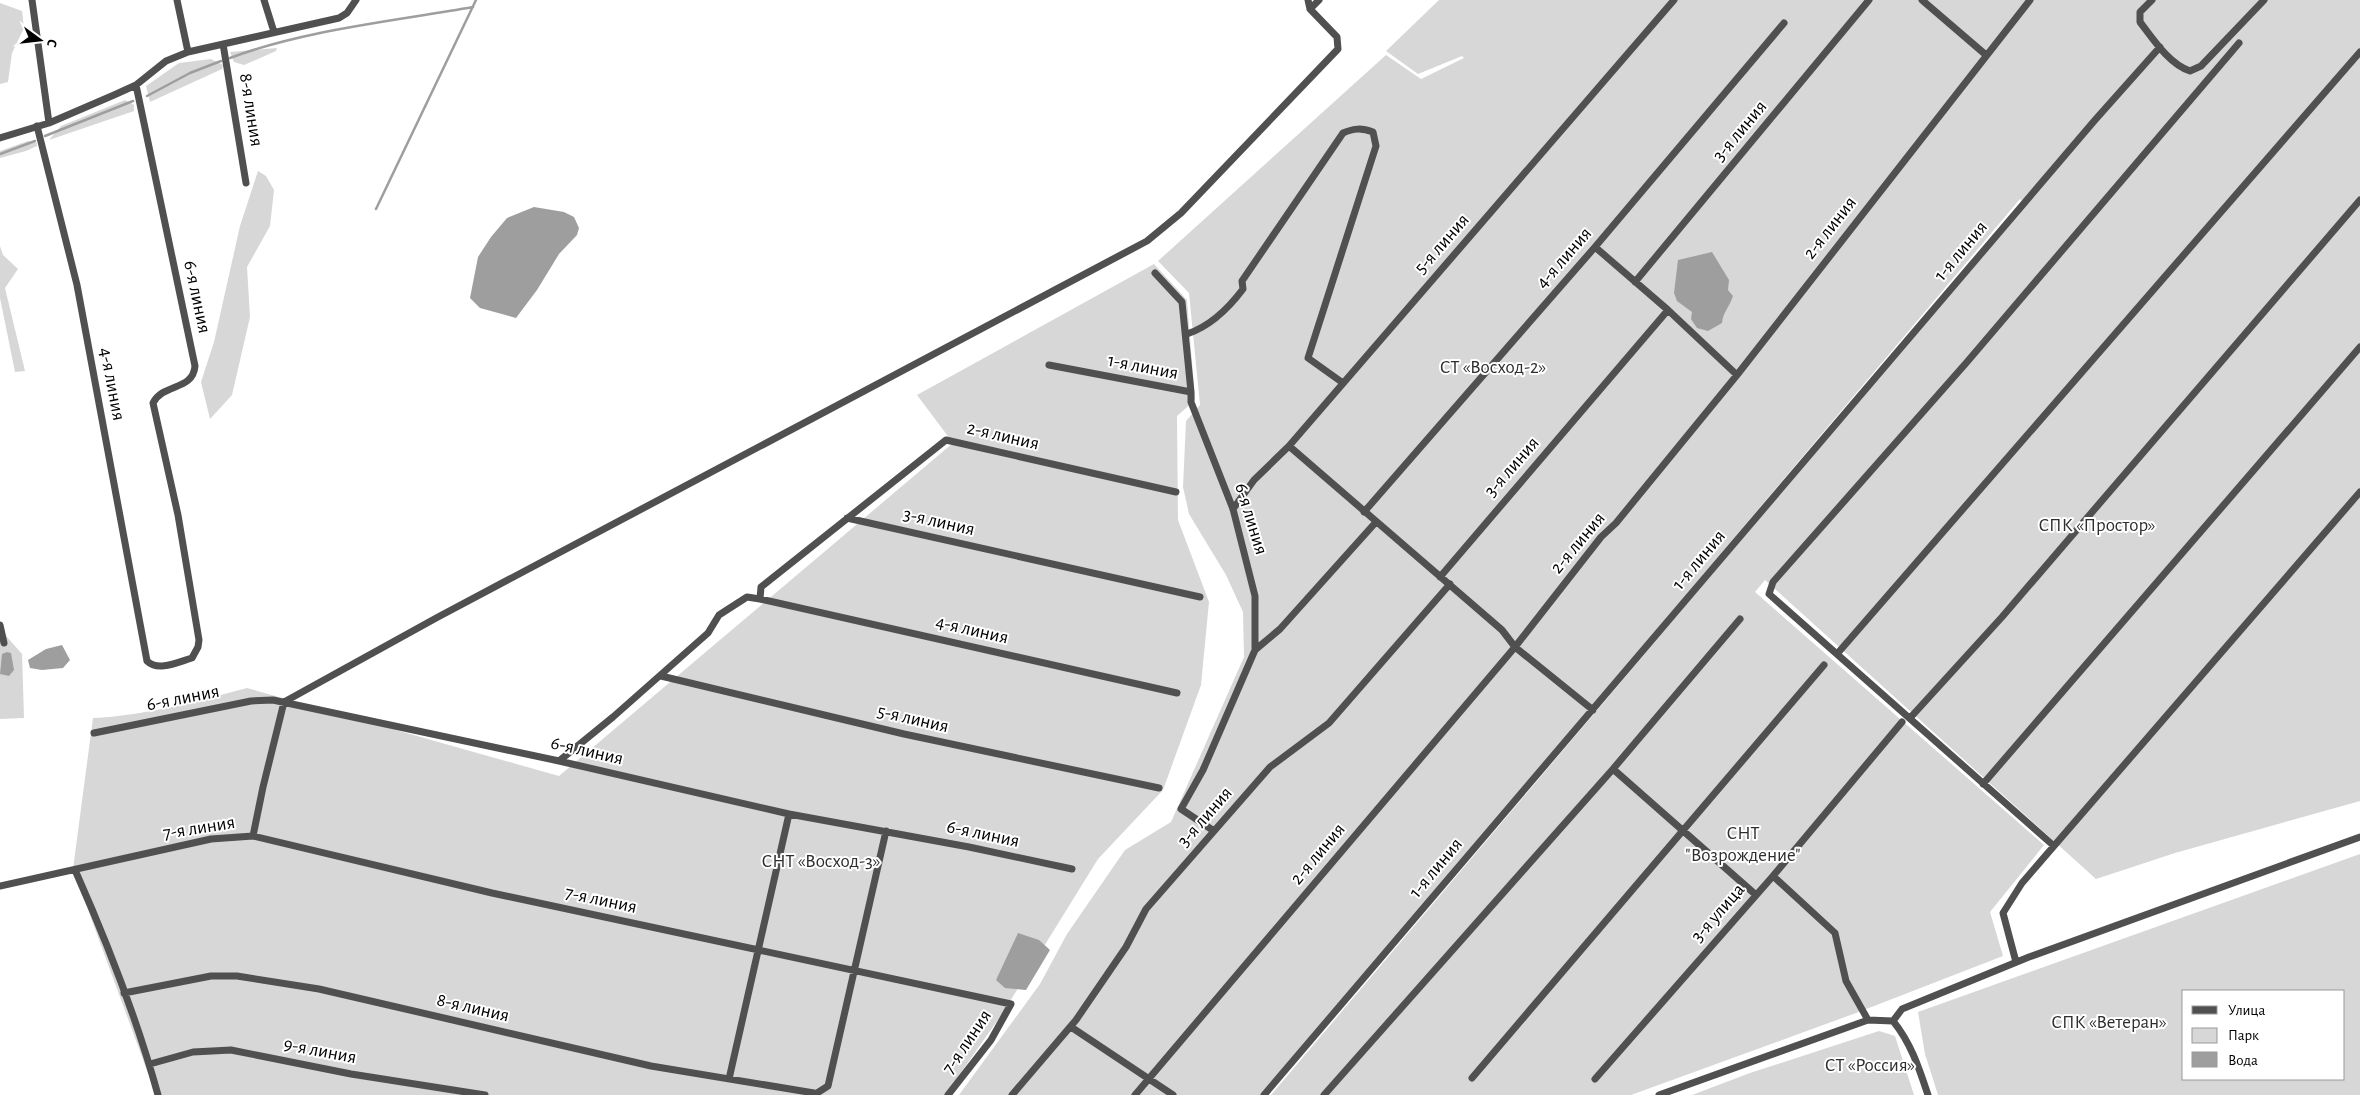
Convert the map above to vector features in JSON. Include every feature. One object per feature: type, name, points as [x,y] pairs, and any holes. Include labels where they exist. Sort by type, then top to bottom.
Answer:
[{"type":"street","points":[[32,0],[49,123]]},
{"type":"street","points":[[177,0],[188,52]]},
{"type":"street","points":[[264,0],[274,32]]},
{"type":"street","points":[[0,138],[49,123],[136,85],[166,61],[188,52],[339,18],[352,8],[356,0]]},
{"type":"street","points":[[253,836],[284,702],[438,617],[1147,241],[1181,213],[1338,49],[1337,36],[1310,9],[1308,0]]},
{"type":"street","points":[[1310,9],[1318,0]]},
{"type":"street","name":"5-я линия","points":[[1233,509],[1254,480],[1289,446],[1674,0]]},
{"type":"street","name":"3-я линия","points":[[1635,282],[1869,0]]},
{"type":"street","points":[[1922,0],[1986,55]]},
{"type":"street","name":"2-я линия","points":[[1135,1095],[1515,647],[1601,537],[1616,523],[1737,375],[2030,0]]},
{"type":"street","points":[[2152,0],[2140,12],[2140,22],[2160,47],[2183,68],[2190,71],[2201,66],[2264,0]]},
{"type":"street","name":"4-я линия","points":[[1364,512],[1595,247],[1784,23]]},
{"type":"street","points":[[2054,846],[1906,720],[1837,654],[1769,594],[1773,582],[1967,362],[2240,43]]},
{"type":"street","name":"8-я линия","points":[[223,44],[246,183]]},
{"type":"street","name":"1-я линия","points":[[1264,1095],[2094,120],[2160,47]]},
{"type":"street","points":[[1837,654],[2360,52]]},
{"type":"street","name":"6-я линия","points":[[136,85],[195,366],[194,374],[190,380],[160,393],[153,403],[178,515],[199,640],[198,647],[192,658],[158,667],[151,665],[147,661],[146,651]]},
{"type":"street","name":"4-я линия","points":[[38,126],[77,285],[146,651]]},
{"type":"street","points":[[1187,334],[1201,329],[1214,320],[1236,298],[1243,289],[1242,281],[1343,133],[1353,128],[1364,128],[1373,132],[1376,146],[1308,358],[1343,383]]},
{"type":"street","name":"3-я улица","points":[[1595,1079],[1774,876],[1906,720],[2002,617],[2360,200]]},
{"type":"street","points":[[1595,247],[1668,310],[1737,375]]},
{"type":"street","name":"1-я линия","points":[[1049,365],[1191,392],[1187,334],[1182,302],[1155,273]]},
{"type":"street","name":"3-я линия","points":[[1440,577],[1668,310]]},
{"type":"street","points":[[1983,784],[2360,347]]},
{"type":"street","name":"6-я линия","points":[[1191,392],[1191,402],[1233,509],[1255,596],[1255,650]]},
{"type":"street","name":"2-я линия","points":[[847,518],[946,440],[1176,492]]},
{"type":"street","points":[[1289,446],[1502,630],[1515,647],[1593,710]]},
{"type":"street","points":[[2016,962],[2002,913],[2022,883],[2360,492]]},
{"type":"street","points":[[559,761],[661,676],[708,632],[720,615],[747,598],[760,599],[761,587],[847,518]]},
{"type":"street","name":"3-я линия","points":[[847,518],[1200,597]]},
{"type":"street","points":[[1214,831],[1181,809],[1203,770],[1255,650],[1280,628],[1376,522]]},
{"type":"street","name":"3-я линия","points":[[1012,1095],[1071,1027],[1126,947],[1146,909],[1270,767],[1329,723],[1450,584]]},
{"type":"street","name":"4-я линия","points":[[760,599],[1177,693]]},
{"type":"street","points":[[1324,1095],[1613,769],[1740,619]]},
{"type":"street","points":[[0,625],[4,643]]},
{"type":"street","points":[[1472,1078],[1824,665]]},
{"type":"street","name":"5-я линия","points":[[661,676],[904,734],[1159,788]]},
{"type":"street","name":"6-я линия","points":[[94,733],[251,701],[273,700],[559,761],[789,814],[886,831],[1072,869]]},
{"type":"street","points":[[1613,769],[1756,895]]},
{"type":"street","points":[[729,1079],[789,814]]},
{"type":"street","points":[[814,1094],[828,1086],[886,831]]},
{"type":"street","name":"7-я линия","points":[[0,886],[211,839],[253,836],[492,893],[1011,1004],[991,1040],[948,1095]]},
{"type":"street","points":[[1893,1021],[1902,1009],[2016,962],[2360,837]]},
{"type":"street","points":[[75,870],[124,993],[150,1064],[158,1095]]},
{"type":"street","points":[[1774,876],[1835,933],[1846,981],[1868,1020]]},
{"type":"street","name":"8-я линия","points":[[124,993],[211,976],[237,976],[319,989],[651,1066],[814,1094]]},
{"type":"street","points":[[1659,1095],[1868,1020],[1893,1021],[1904,1034],[1914,1055],[1928,1095]]},
{"type":"street","points":[[1071,1027],[1173,1095]]},
{"type":"street","name":"9-я линия","points":[[150,1064],[193,1052],[231,1050],[352,1074],[485,1095]]},
{"type":"green space","points":[[1439,0],[2360,0],[2360,801],[2175,853],[2096,879],[1765,580],[1755,592],[2044,845],[1990,912],[2003,956],[1856,1013],[1631,1095],[1271,1095],[2026,204],[2020,199],[1264,1095],[959,1095],[1040,984],[1067,934],[1125,850],[1171,822],[1244,657],[1243,612],[1226,575],[1189,514],[1183,487],[1186,421],[1200,405],[1189,293],[1158,261],[1386,55],[1421,79],[1464,58],[1462,56],[1418,74],[1386,51]]},
{"type":"green space","points":[[0,3],[22,11],[24,28],[12,53],[8,82],[0,84]]},
{"type":"green space","points":[[277,48],[276,51],[244,65],[234,62],[230,52]]},
{"type":"green space","points":[[211,59],[223,65],[222,69],[150,102],[146,86],[179,63]]},
{"type":"green space","points":[[125,100],[134,105],[134,111],[49,140],[61,126]]},
{"type":"green space","points":[[28,141],[37,143],[37,146],[0,158],[0,151]]},
{"type":"green space","points":[[258,171],[266,176],[274,190],[270,226],[247,267],[250,317],[232,395],[210,419],[201,382],[214,342],[240,226]]},
{"type":"green space","points":[[0,246],[3,255],[18,269],[5,288],[25,371],[15,372],[0,298]]},
{"type":"green space","name":"СНТ «Восход-3»","points":[[1154,264],[1187,300],[1195,400],[1177,416],[1178,520],[1209,602],[1201,685],[1163,790],[1098,859],[1002,1014],[945,1095],[156,1095],[73,869],[93,718],[151,711],[247,688],[559,776],[953,443],[917,395]]},
{"type":"green space","points":[[0,629],[22,654],[24,718],[0,719]]},
{"type":"green space","name":"СПК «Ветеран»","points":[[2360,854],[2360,1095],[1938,1095],[1925,1054],[1918,1012]]},
{"type":"green space","name":"СТ «Россия»","points":[[1879,1031],[1895,1036],[1914,1095],[1692,1095],[1750,1073]]},
{"type":"water","points":[[534,207],[564,212],[574,217],[579,228],[577,235],[559,254],[537,290],[516,318],[480,308],[470,298],[478,257],[491,237],[507,218]]},
{"type":"water","points":[[1712,252],[1729,280],[1728,290],[1733,296],[1722,323],[1708,331],[1697,328],[1691,319],[1692,312],[1677,301],[1674,293],[1678,260]]},
{"type":"water","points":[[62,645],[70,660],[63,668],[42,670],[30,668],[28,660],[46,649]]},
{"type":"water","points":[[11,653],[14,670],[9,676],[0,674],[2,654]]},
{"type":"water","points":[[1018,933],[1039,940],[1050,950],[1026,990],[1005,988],[996,980]]},
{"type":"waterway","points":[[376,209],[476,0]]},
{"type":"waterway","points":[[230,58],[258,48],[319,33],[473,7]]},
{"type":"waterway","points":[[147,96],[190,73],[221,61]]},
{"type":"waterway","points":[[45,136],[133,101]]},
{"type":"waterway","points":[[0,154],[35,141]]},
{"type":"park label","name":"СТ «Восход-2»","points":[[1493,367]]},
{"type":"park label","name":"СПК «Простор»","points":[[2097,525]]},
{"type":"park label","name":"СНТ \"Возрождение\"","points":[[1743,844]]}]
